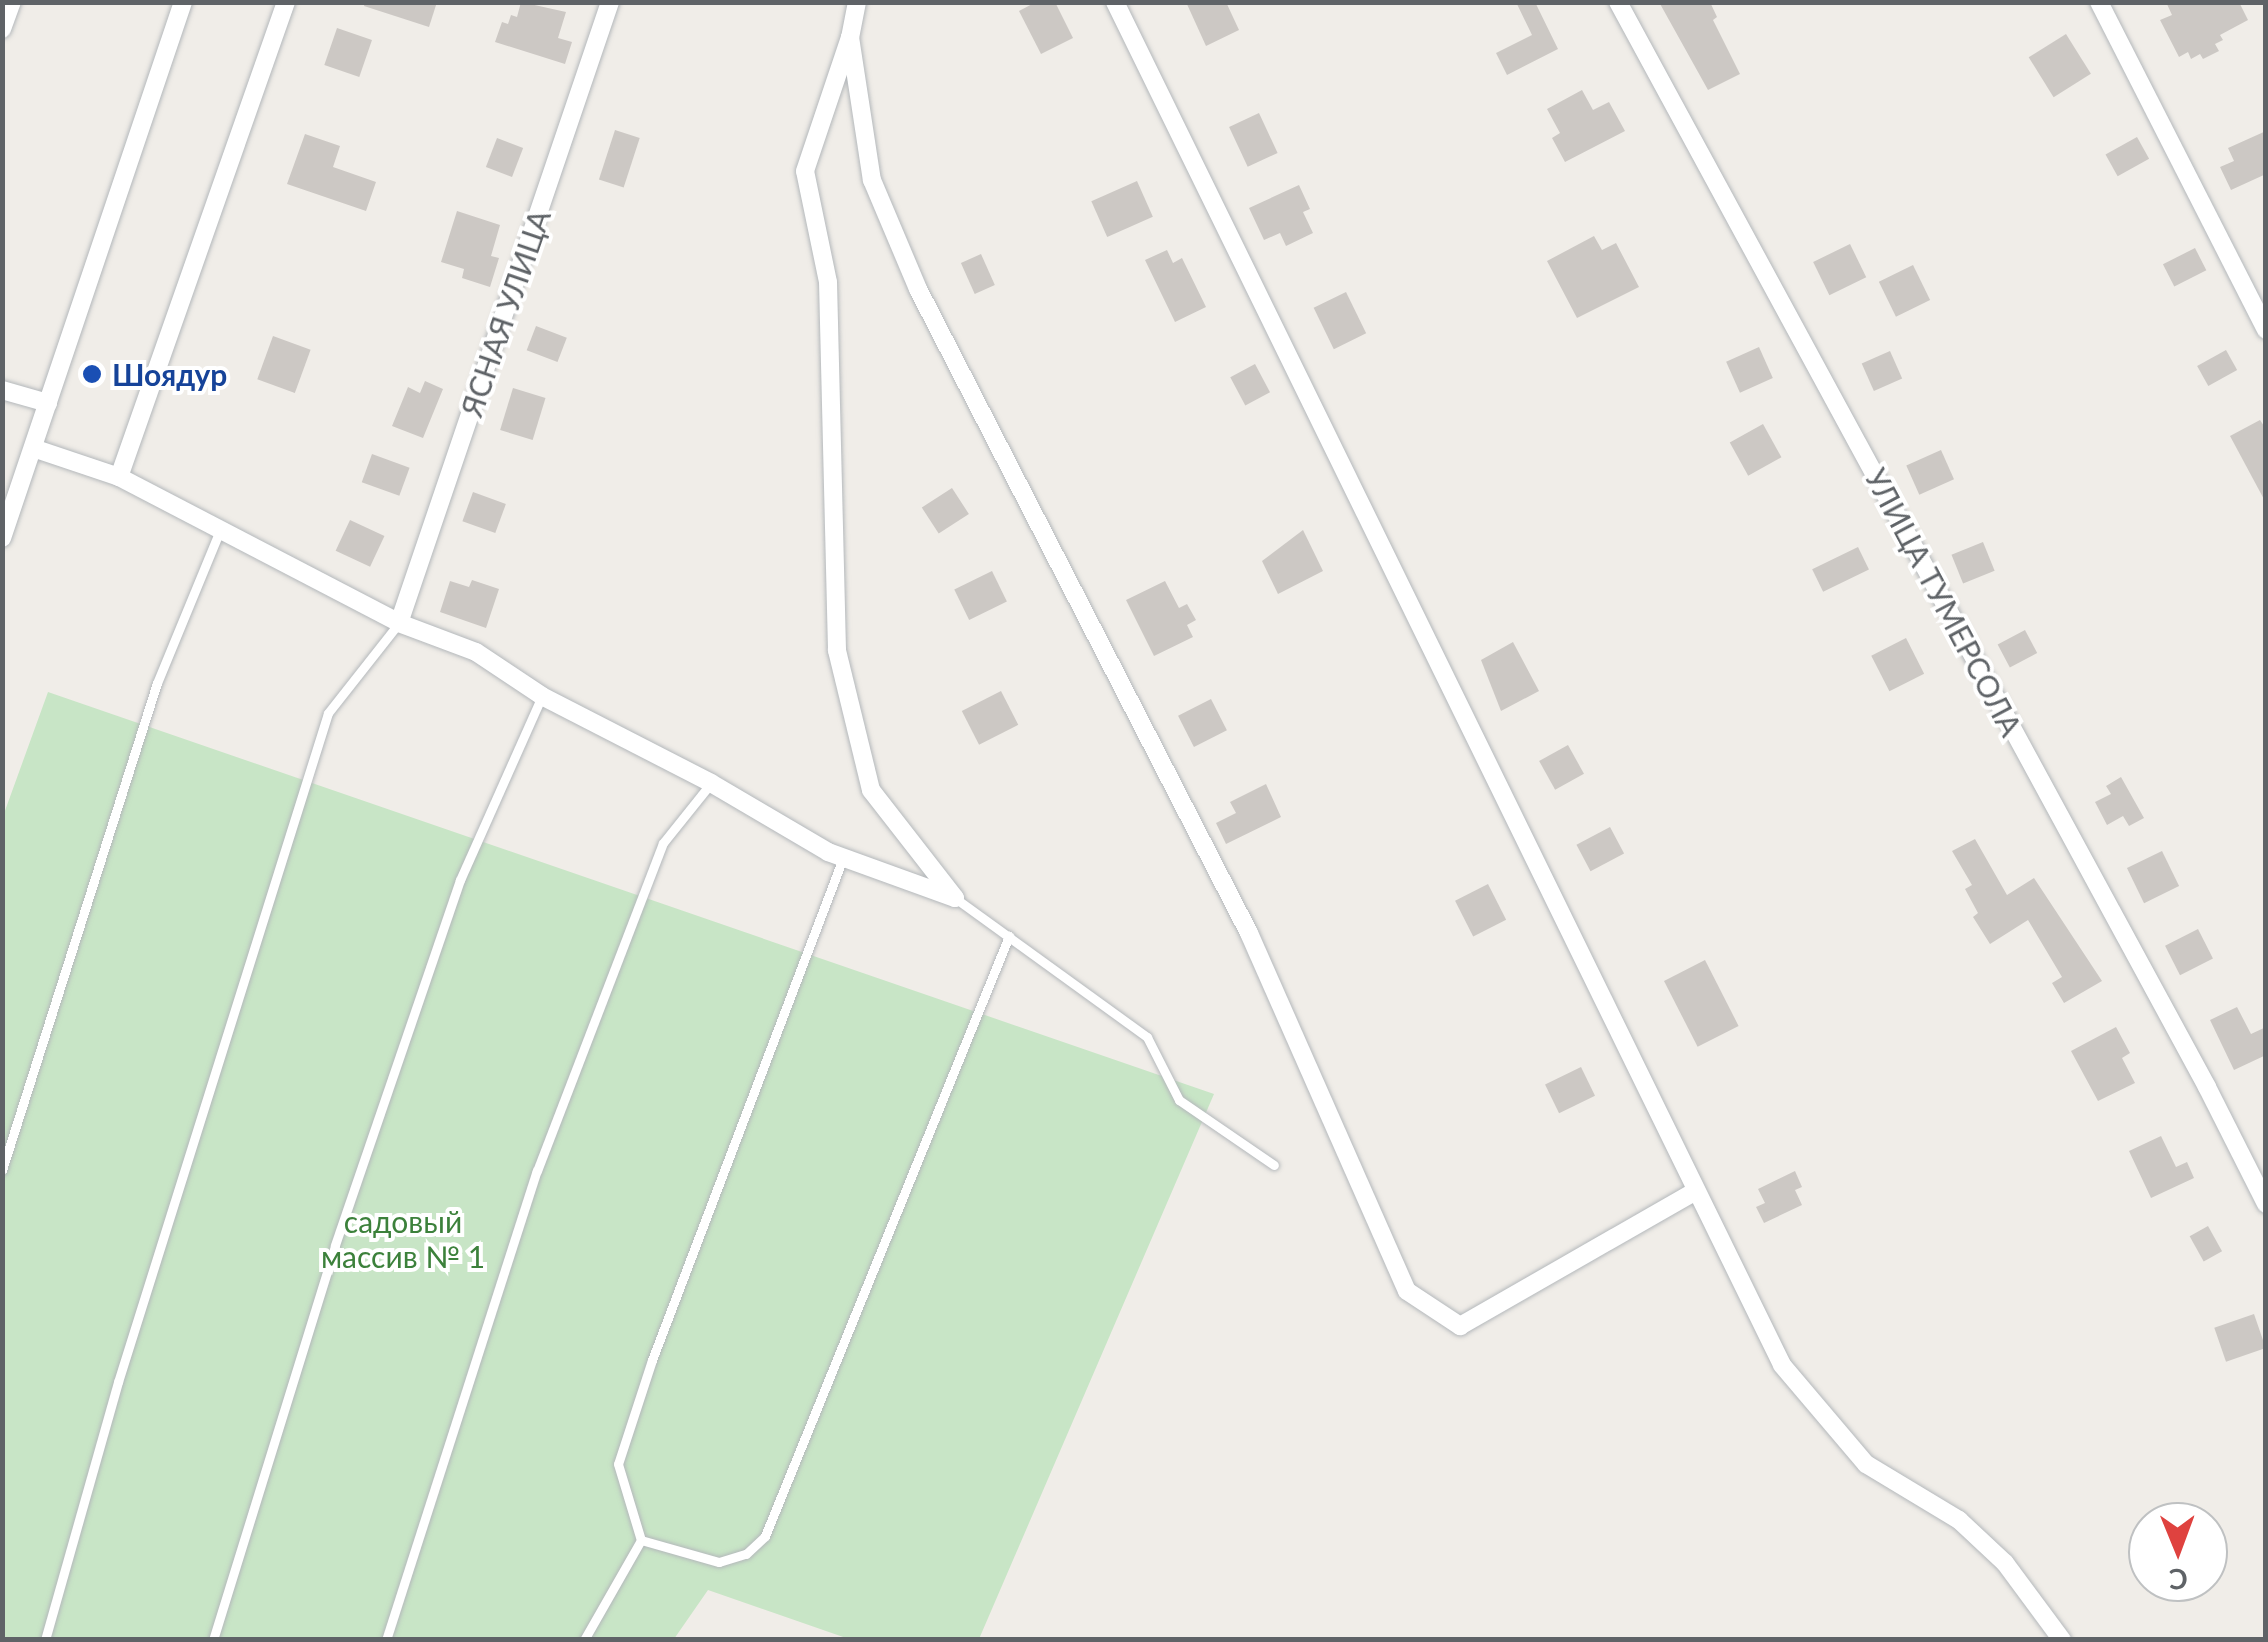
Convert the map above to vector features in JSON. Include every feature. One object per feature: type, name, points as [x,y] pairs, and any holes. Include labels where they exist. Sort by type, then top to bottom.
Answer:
[{"type":"street","points":[[2,29],[12,2]]},
{"type":"street","points":[[2,538],[183,2]]},
{"type":"street","points":[[120,478],[286,2]]},
{"type":"street","name":"ЯСНАЯ УЛИЦА","points":[[399,623],[610,2]]},
{"type":"street","points":[[857,2],[850,36],[805,171],[828,282],[837,650],[871,790],[955,898]]},
{"type":"street","points":[[1116,2],[1782,1365],[1866,1464],[1959,1520],[2006,1563],[2062,1640]]},
{"type":"street","name":"УЛИЦА ТУМЕРСОЛА","points":[[1618,2],[2208,1088],[2266,1204]]},
{"type":"street","points":[[2099,2],[2266,330]]},
{"type":"street","points":[[850,36],[872,180],[918,289],[1249,932],[1407,1290],[1460,1326],[1696,1191]]},
{"type":"street","points":[[2,390],[48,403]]},
{"type":"street","points":[[33,448],[120,478],[399,623],[476,652],[542,696],[712,783],[843,858],[955,898]]},
{"type":"lane","points":[[2,1170],[157,684],[220,530]]},
{"type":"lane","points":[[45,1640],[118,1382],[328,712],[399,623]]},
{"type":"lane","points":[[214,1640],[335,1245],[460,880],[542,696]]},
{"type":"lane","points":[[386,1640],[544,1153],[663,843],[712,783]]},
{"type":"lane","points":[[584,1640],[642,1540],[618,1464],[652,1360],[843,858]]},
{"type":"lane","points":[[955,898],[1146,1037],[1178,1100],[1274,1165]]},
{"type":"lane","points":[[642,1540],[718,1562],[746,1554],[765,1536],[1009,936]]},
{"type":"green space","name":"садовый массив № 1","points":[[48,692],[1214,1094],[979,1639],[849,1639],[708,1590],[674,1639],[3,1640],[2,819]]},
{"type":"building","points":[[365,2],[437,2],[429,27],[364,6]]},
{"type":"building","points":[[521,2],[566,12],[558,38],[572,42],[565,64],[495,42],[502,22],[508,24],[511,15],[517,17]]},
{"type":"building","points":[[1036,2],[1055,2],[1073,38],[1041,54],[1019,11]]},
{"type":"building","points":[[1186,2],[1226,2],[1239,30],[1206,46]]},
{"type":"building","points":[[1516,2],[1535,2],[1558,49],[1507,75],[1496,53],[1532,35]]},
{"type":"building","points":[[1659,2],[1710,2],[1717,17],[1713,20],[1740,74],[1708,90]]},
{"type":"building","points":[[2166,2],[2239,2],[2248,20],[2220,35],[2223,40],[2215,44],[2219,51],[2203,59],[2200,54],[2191,59],[2188,52],[2179,57],[2160,20],[2172,15]]},
{"type":"building","points":[[337,28],[372,40],[359,77],[324,65]]},
{"type":"building","points":[[2066,34],[2091,74],[2054,97],[2029,57]]},
{"type":"building","points":[[1582,90],[1593,110],[1609,102],[1625,131],[1565,162],[1552,138],[1560,133],[1547,109]]},
{"type":"building","points":[[1259,113],[1278,153],[1248,167],[1229,127]]},
{"type":"building","points":[[615,130],[640,138],[624,187],[599,179]]},
{"type":"building","points":[[2266,131],[2266,174],[2231,190],[2220,167],[2234,161],[2228,148]]},
{"type":"building","points":[[305,134],[340,146],[333,167],[376,182],[366,211],[287,184]]},
{"type":"building","points":[[2137,137],[2149,159],[2118,176],[2106,154]]},
{"type":"building","points":[[497,138],[523,148],[512,177],[486,167]]},
{"type":"building","points":[[1137,181],[1153,217],[1107,237],[1091,201]]},
{"type":"building","points":[[1299,185],[1310,209],[1303,212],[1313,233],[1286,246],[1280,233],[1264,240],[1249,208]]},
{"type":"building","points":[[457,211],[500,225],[491,256],[499,258],[490,287],[462,278],[464,269],[441,262]]},
{"type":"building","points":[[1594,236],[1602,250],[1616,243],[1639,287],[1577,318],[1547,261]]},
{"type":"building","points":[[1850,244],[1866,277],[1829,295],[1813,262]]},
{"type":"building","points":[[2195,248],[2206,270],[2174,287],[2163,264]]},
{"type":"building","points":[[1167,250],[1173,263],[1182,258],[1206,307],[1175,322],[1145,260]]},
{"type":"building","points":[[981,254],[995,285],[975,294],[961,263]]},
{"type":"building","points":[[1913,265],[1930,300],[1896,317],[1879,282]]},
{"type":"building","points":[[1346,292],[1366,333],[1334,349],[1314,308]]},
{"type":"building","points":[[536,326],[567,338],[557,362],[527,350]]},
{"type":"building","points":[[273,336],[311,350],[295,393],[257,379]]},
{"type":"building","points":[[1759,347],[1773,378],[1740,393],[1726,362]]},
{"type":"building","points":[[2226,350],[2237,370],[2208,386],[2197,366]]},
{"type":"building","points":[[1890,351],[1902,378],[1874,391],[1862,364]]},
{"type":"building","points":[[1255,364],[1270,392],[1245,405],[1230,377]]},
{"type":"building","points":[[425,381],[443,389],[423,438],[392,426],[408,387],[420,393]]},
{"type":"building","points":[[513,388],[546,398],[533,440],[500,430]]},
{"type":"building","points":[[2260,420],[2266,429],[2266,503],[2230,436]]},
{"type":"building","points":[[1763,424],[1781,457],[1748,476],[1730,442]]},
{"type":"building","points":[[1941,450],[1954,479],[1919,495],[1906,465]]},
{"type":"building","points":[[372,454],[410,468],[399,496],[362,482]]},
{"type":"building","points":[[952,488],[969,514],[939,534],[922,508]]},
{"type":"building","points":[[473,492],[506,504],[495,533],[462,521]]},
{"type":"building","points":[[350,520],[384,536],[370,567],[336,551]]},
{"type":"building","points":[[1303,530],[1323,571],[1278,594],[1262,561]]},
{"type":"building","points":[[1983,542],[1995,571],[1963,583],[1951,555]]},
{"type":"building","points":[[1858,547],[1869,569],[1823,592],[1812,569]]},
{"type":"building","points":[[992,571],[1007,602],[969,620],[954,589]]},
{"type":"building","points":[[472,580],[499,589],[486,628],[440,612],[450,581],[469,587]]},
{"type":"building","points":[[1165,581],[1179,608],[1187,604],[1196,620],[1187,625],[1193,637],[1154,656],[1126,600]]},
{"type":"building","points":[[2025,630],[2037,653],[2010,668],[1998,645]]},
{"type":"building","points":[[1906,638],[1924,674],[1889,691],[1871,656]]},
{"type":"building","points":[[1513,642],[1539,691],[1501,711],[1481,660]]},
{"type":"building","points":[[1001,691],[1018,725],[979,745],[962,711]]},
{"type":"building","points":[[1211,699],[1227,730],[1194,747],[1178,716]]},
{"type":"building","points":[[1568,745],[1584,774],[1555,790],[1539,761]]},
{"type":"building","points":[[2121,777],[2144,818],[2129,826],[2123,816],[2107,825],[2095,802],[2111,794],[2106,786]]},
{"type":"building","points":[[1266,784],[1281,817],[1226,844],[1216,823],[1236,813],[1230,802]]},
{"type":"building","points":[[1610,827],[1624,853],[1591,871],[1576,845]]},
{"type":"building","points":[[1975,839],[2007,895],[2034,878],[2102,981],[2064,1003],[2052,983],[2062,977],[2028,920],[1990,944],[1973,917],[1978,913],[1965,889],[1972,885],[1952,851]]},
{"type":"building","points":[[2162,851],[2179,886],[2144,903],[2127,868]]},
{"type":"building","points":[[1488,884],[1506,920],[1473,936],[1455,901]]},
{"type":"building","points":[[2198,929],[2213,958],[2180,975],[2165,946]]},
{"type":"building","points":[[1705,960],[1739,1026],[1698,1047],[1664,981]]},
{"type":"building","points":[[2237,1007],[2251,1034],[2266,1027],[2266,1055],[2234,1070],[2210,1020]]},
{"type":"building","points":[[2116,1027],[2130,1053],[2122,1058],[2135,1083],[2098,1101],[2071,1051]]},
{"type":"building","points":[[1581,1067],[1595,1096],[1559,1113],[1545,1085]]},
{"type":"building","points":[[2161,1136],[2176,1167],[2187,1162],[2194,1178],[2151,1198],[2129,1151]]},
{"type":"building","points":[[1795,1171],[1802,1187],[1795,1190],[1802,1205],[1764,1223],[1756,1207],[1765,1203],[1758,1189]]},
{"type":"building","points":[[2208,1226],[2222,1251],[2204,1262],[2190,1236]]},
{"type":"building","points":[[2254,1314],[2266,1348],[2226,1362],[2214,1328]]},
{"type":"place","name":"Шоядур","points":[[92,374]]}]
